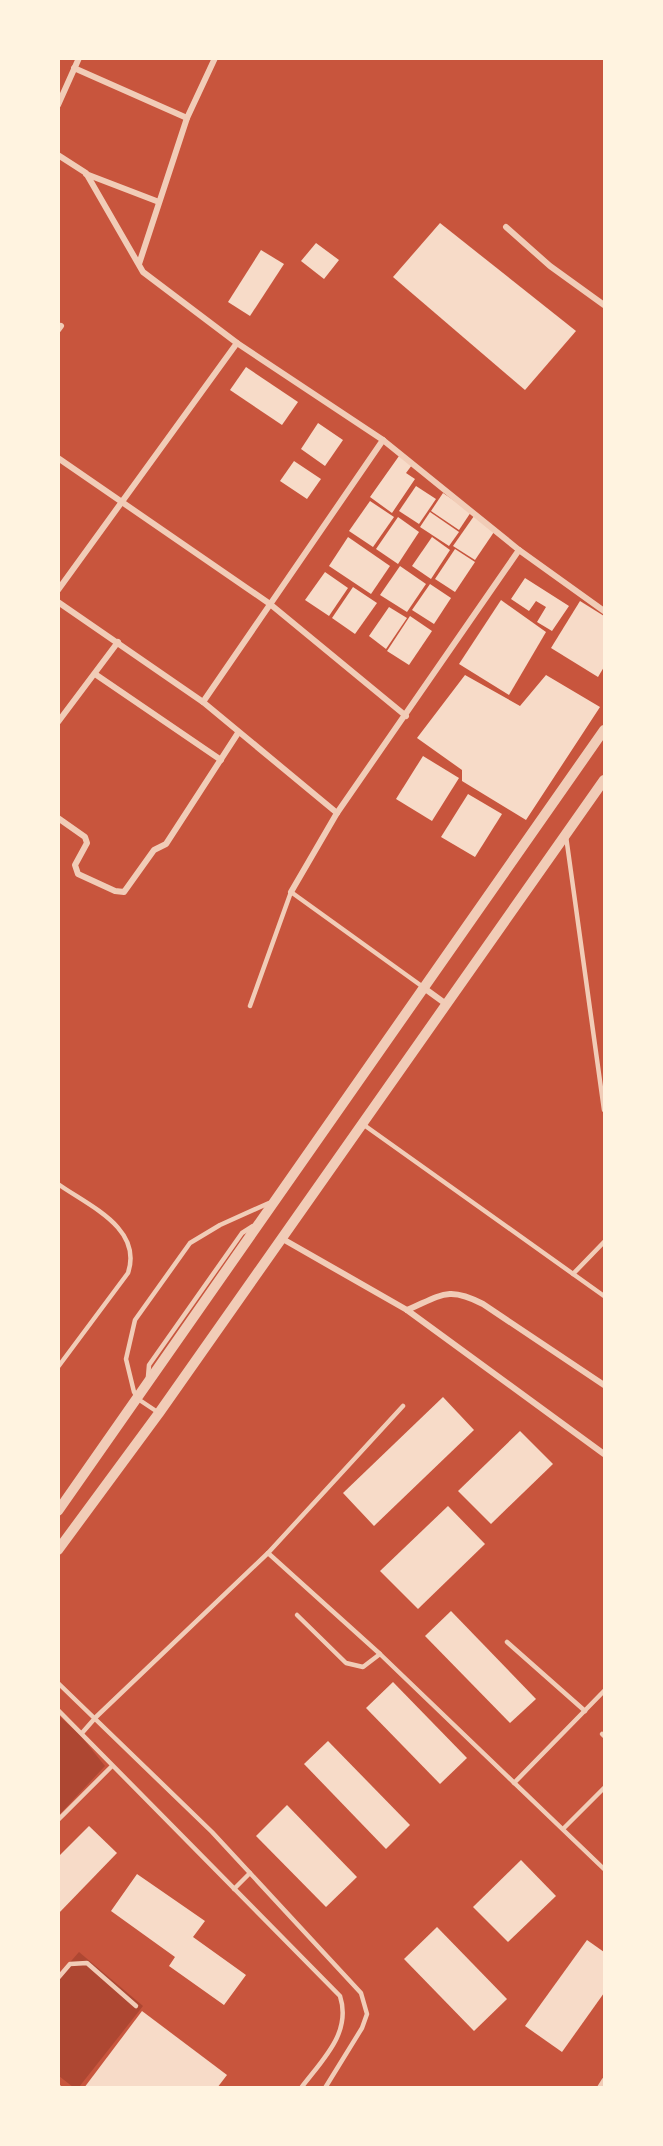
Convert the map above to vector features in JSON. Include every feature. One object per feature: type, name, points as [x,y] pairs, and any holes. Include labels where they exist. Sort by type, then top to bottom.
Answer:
[{"type":"street","points":[[58,105],[79,58]]},
{"type":"street","points":[[140,264],[186,118],[215,58]]},
{"type":"street","points":[[74,68],[186,118]]},
{"type":"street","points":[[58,155],[86,173],[159,202]]},
{"type":"street","points":[[86,173],[140,264],[152,280],[181,299],[237,343],[383,440],[519,550],[604,611]]},
{"type":"street","points":[[506,227],[550,266],[604,305]]},
{"type":"street","points":[[58,590],[119,502],[237,343]]},
{"type":"street","points":[[203,702],[383,440]]},
{"type":"street","points":[[58,458],[270,604],[406,716]]},
{"type":"street","points":[[291,892],[337,813],[519,550]]},
{"type":"street","points":[[58,602],[203,702],[337,813]]},
{"type":"street","points":[[59,721],[118,642]]},
{"type":"street","points":[[95,674],[221,760]]},
{"type":"street","points":[[60,1506],[138,1399],[257,1224],[604,730]]},
{"type":"street","points":[[58,818],[85,837],[87,843],[75,865],[78,874],[115,891],[124,892],[154,850],[166,844],[238,733]]},
{"type":"street","points":[[58,1550],[159,1413],[604,780]]},
{"type":"street","points":[[424,988],[446,1004]]},
{"type":"street","points":[[280,1238],[369,1286],[407,1310],[604,1454]]},
{"type":"street","points":[[407,1310],[447,1293],[463,1293],[604,1385]]},
{"type":"lane","points":[[566,834],[604,1110]]},
{"type":"lane","points":[[250,1006],[291,892],[424,988]]},
{"type":"lane","points":[[362,1123],[604,1296]]},
{"type":"lane","points":[[58,1184],[121,1229],[130,1243],[132,1260],[128,1273],[58,1367]]},
{"type":"lane","points":[[159,1413],[138,1399],[126,1359],[135,1320],[190,1243],[220,1225],[274,1201]]},
{"type":"lane","points":[[573,1274],[604,1242]]},
{"type":"lane","points":[[82,1733],[268,1553],[403,1406]]},
{"type":"lane","points":[[268,1553],[380,1654],[604,1869]]},
{"type":"lane","points":[[297,1615],[346,1664],[363,1667],[380,1654]]},
{"type":"lane","points":[[507,1642],[585,1711]]},
{"type":"lane","points":[[58,1683],[96,1717],[250,1873],[361,1993],[367,2014],[362,2028],[325,2088]]},
{"type":"lane","points":[[514,1783],[604,1691]]},
{"type":"lane","points":[[58,1710],[340,1996],[345,2010],[338,2037],[301,2088]]},
{"type":"lane","points":[[58,1820],[112,1766]]},
{"type":"lane","points":[[563,1829],[604,1788]]},
{"type":"lane","points":[[234,1889],[250,1873]]},
{"type":"lane","points":[[58,1978],[70,1964],[87,1963],[136,2006]]},
{"type":"lane","points":[[599,2088],[604,2080]]},
{"type":"shaded area","points":[[58,1715],[80,1735],[105,1766],[59,1815]]},
{"type":"shaded area","points":[[79,1952],[143,2006],[79,2087],[73,2087],[59,2076],[58,1976]]},
{"type":"building","points":[[440,223],[576,331],[525,390],[393,277]]},
{"type":"building","points":[[316,243],[339,260],[324,279],[301,261]]},
{"type":"building","points":[[261,250],[284,264],[250,316],[228,302]]},
{"type":"building","points":[[246,367],[298,402],[282,425],[230,390]]},
{"type":"building","points":[[318,423],[343,440],[325,466],[301,449]]},
{"type":"building","points":[[399,456],[412,465],[406,473],[415,479],[392,513],[370,497]]},
{"type":"building","points":[[294,461],[321,479],[307,499],[280,481]]},
{"type":"building","points":[[416,486],[436,499],[419,524],[399,511]]},
{"type":"building","points":[[443,493],[471,512],[459,530],[431,511]]},
{"type":"building","points":[[370,501],[394,517],[373,547],[349,531]]},
{"type":"building","points":[[430,512],[459,532],[449,546],[420,527]]},
{"type":"building","points":[[474,516],[494,532],[475,560],[453,546]]},
{"type":"building","points":[[398,517],[419,532],[398,564],[376,549]]},
{"type":"building","points":[[348,537],[390,566],[371,594],[329,566]]},
{"type":"building","points":[[432,537],[450,550],[431,579],[412,566]]},
{"type":"building","points":[[455,549],[475,562],[455,592],[435,579]]},
{"type":"building","points":[[400,566],[426,584],[407,612],[380,595]]},
{"type":"building","points":[[325,572],[348,588],[329,616],[305,600]]},
{"type":"building","points":[[525,578],[569,606],[552,631],[537,622],[546,607],[536,601],[529,611],[511,599]]},
{"type":"building","points":[[430,584],[451,598],[434,624],[412,610]]},
{"type":"building","points":[[353,587],[377,603],[355,634],[332,618]]},
{"type":"building","points":[[501,600],[546,632],[509,695],[459,664]]},
{"type":"building","points":[[580,601],[604,616],[604,667],[598,677],[551,648]]},
{"type":"building","points":[[389,607],[407,618],[386,649],[369,636]]},
{"type":"building","points":[[410,616],[432,631],[409,665],[387,651]]},
{"type":"building","points":[[465,675],[520,706],[546,675],[600,707],[526,820],[462,781],[462,770],[417,738]]},
{"type":"building","points":[[423,756],[459,778],[432,821],[396,799]]},
{"type":"building","points":[[468,794],[502,814],[475,857],[441,837]]},
{"type":"building","points":[[443,1397],[474,1430],[374,1526],[343,1493]]},
{"type":"building","points":[[520,1431],[553,1464],[491,1524],[458,1491]]},
{"type":"building","points":[[448,1506],[485,1544],[418,1609],[380,1571]]},
{"type":"building","points":[[451,1611],[536,1699],[510,1723],[425,1636]]},
{"type":"building","points":[[393,1682],[467,1758],[440,1784],[366,1708]]},
{"type":"building","points":[[328,1741],[410,1825],[386,1849],[304,1764]]},
{"type":"building","points":[[287,1805],[357,1877],[326,1907],[256,1836]]},
{"type":"building","points":[[89,1826],[117,1853],[58,1914],[58,1857]]},
{"type":"building","points":[[521,1860],[556,1896],[508,1942],[473,1907]]},
{"type":"building","points":[[137,1874],[205,1921],[193,1937],[246,1975],[224,2005],[169,1966],[175,1957],[111,1911]]},
{"type":"building","points":[[437,1927],[507,1999],[474,2031],[404,1959]]},
{"type":"building","points":[[587,1940],[604,1952],[604,1993],[562,2052],[525,2026]]},
{"type":"building","points":[[142,2011],[227,2075],[217,2088],[84,2088]]}]
